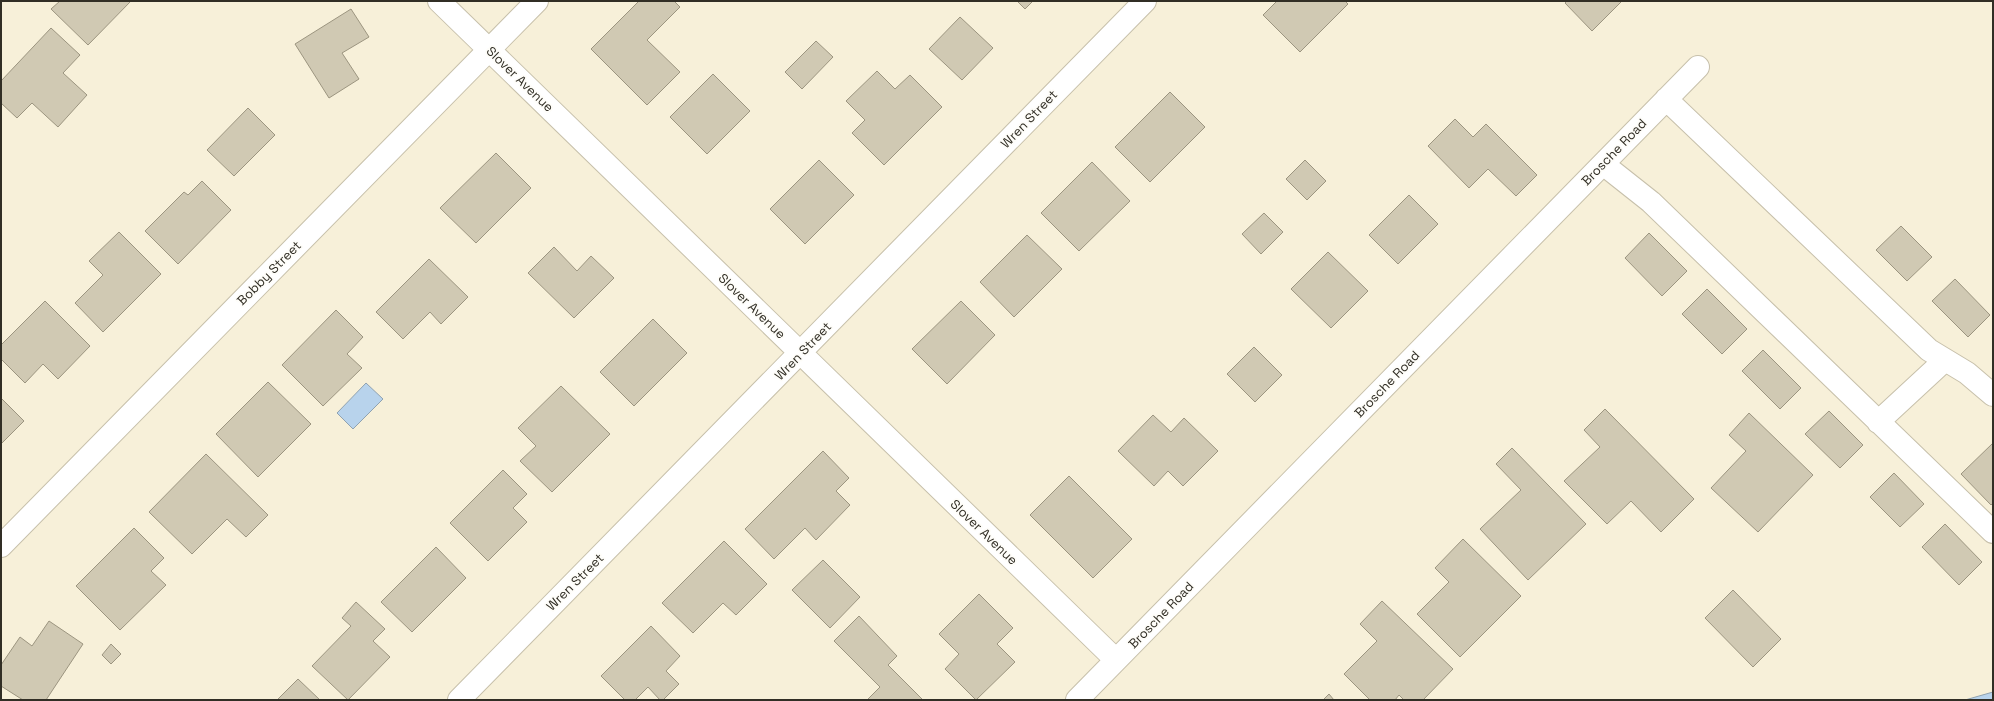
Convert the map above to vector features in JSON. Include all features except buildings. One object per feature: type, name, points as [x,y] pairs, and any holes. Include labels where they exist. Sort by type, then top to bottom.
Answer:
[{"type":"street","name":"Slover Avenue","points":[[439,1],[1116,660]]},
{"type":"street","name":"Bobby Street","points":[[1,546],[537,1]]},
{"type":"street","name":"Wren Street","points":[[459,700],[1145,1]]},
{"type":"street","name":"Brosche Road","points":[[1077,700],[1698,67]]},
{"type":"street","points":[[1666,99],[1923,345],[1967,373],[1993,395]]},
{"type":"street","points":[[1603,164],[1650,202],[1993,532]]},
{"type":"street","points":[[1878,422],[1945,360]]},
{"type":"water","points":[[366,383],[383,399],[353,429],[337,413]]},
{"type":"water","points":[[1993,692],[1993,700],[1965,700]]}]
